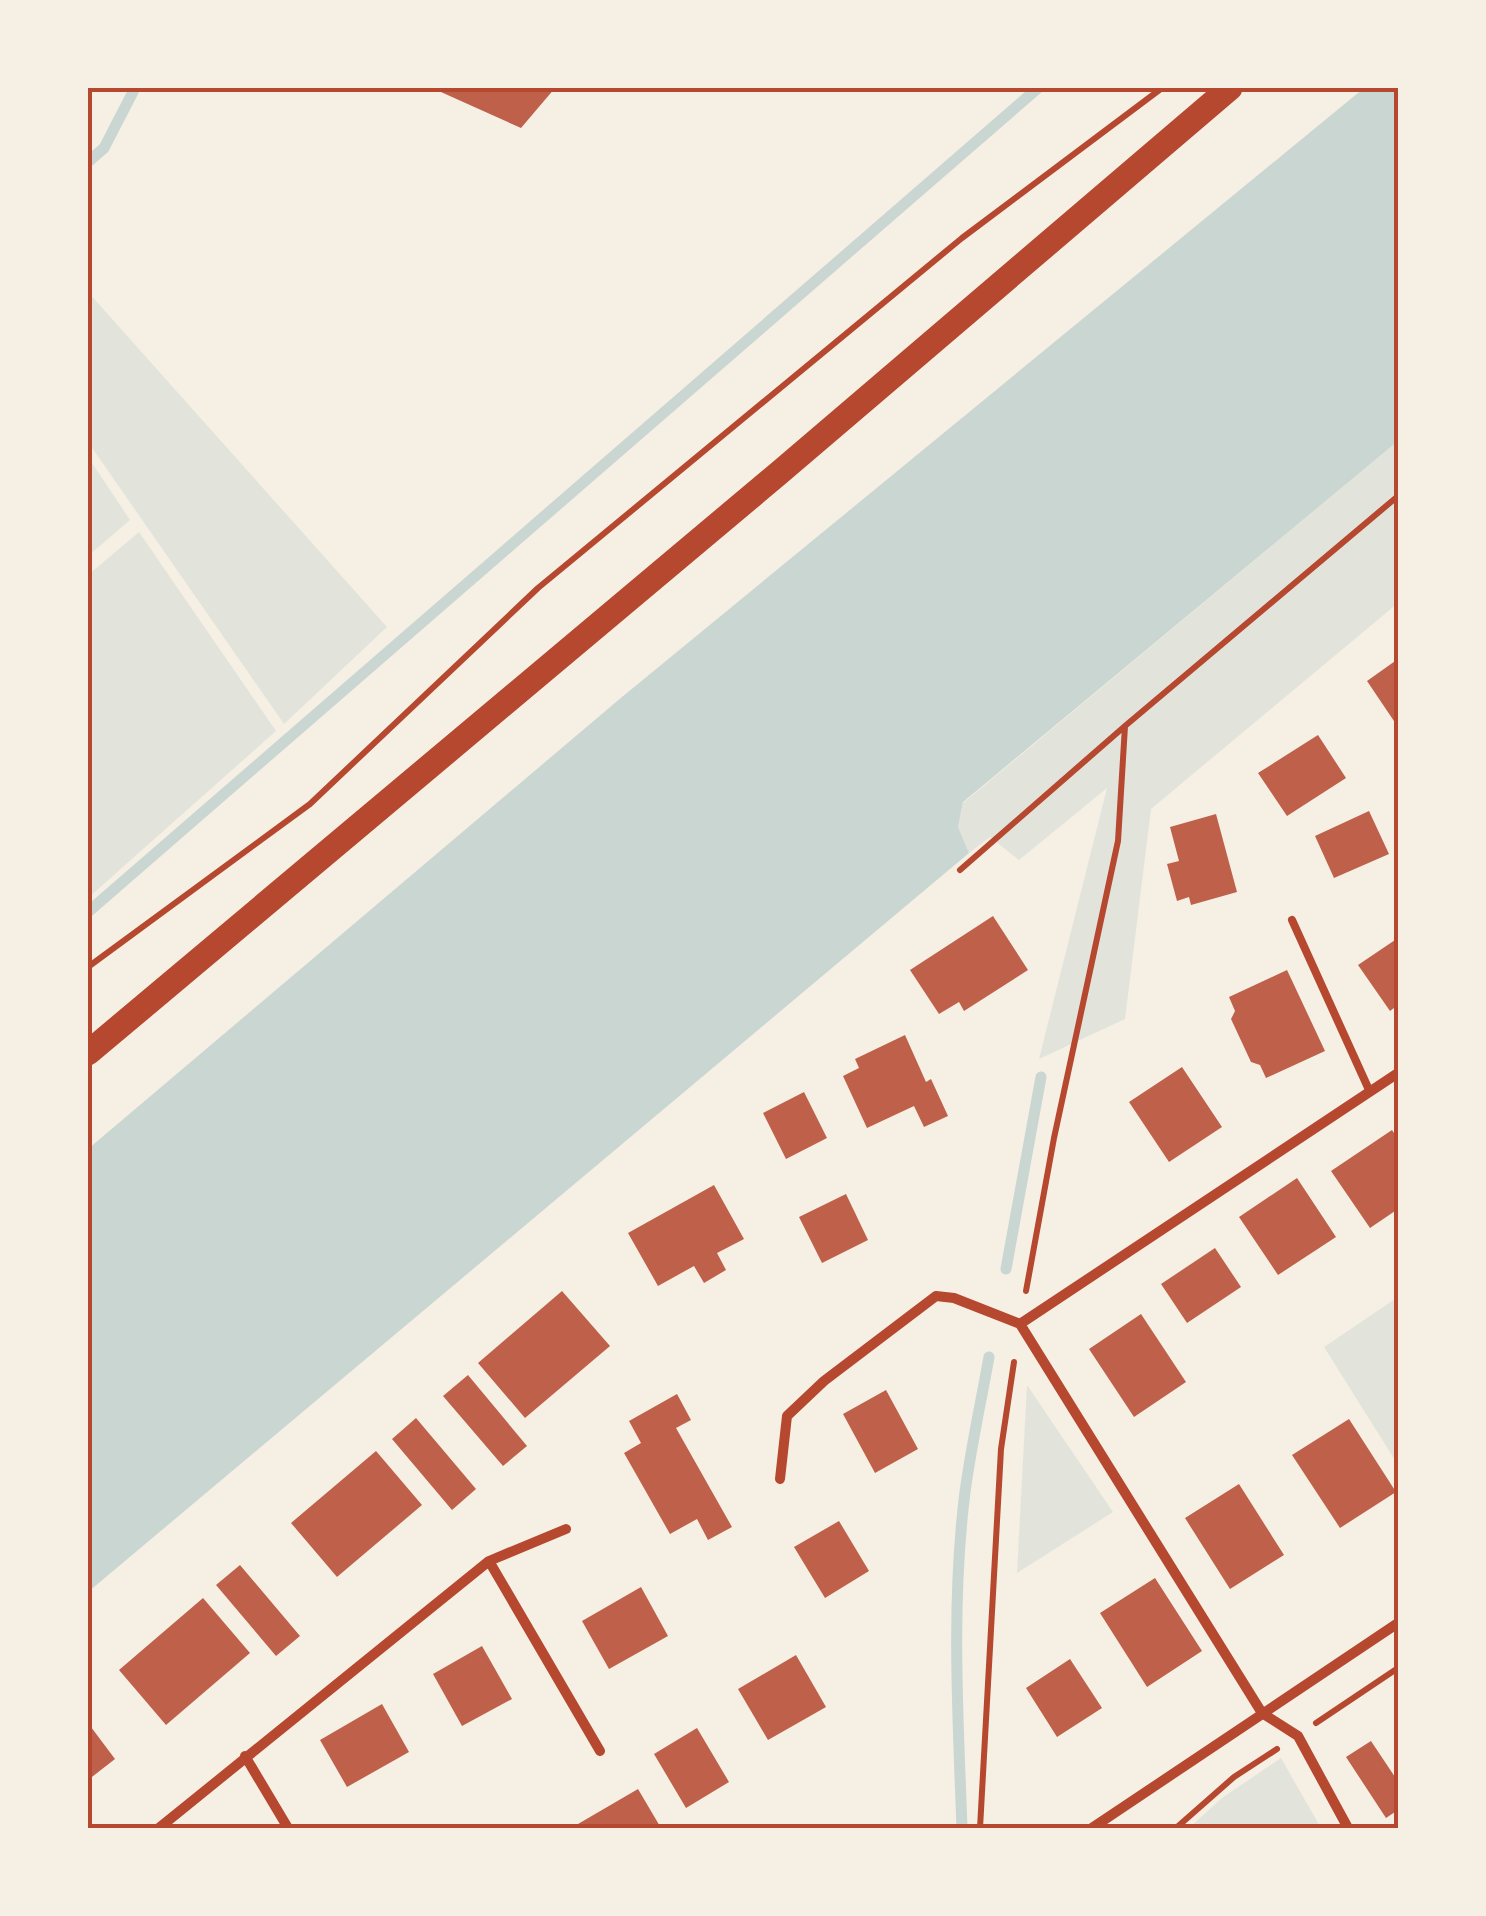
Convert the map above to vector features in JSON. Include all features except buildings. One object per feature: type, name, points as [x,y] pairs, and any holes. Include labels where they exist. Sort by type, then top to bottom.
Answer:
[{"type":"main road","points":[[88,1052],[764,486],[1230,88]]},
{"type":"street","points":[[1020,1324],[1398,1073]]},
{"type":"street","points":[[780,1479],[787,1416],[824,1381],[936,1296],[954,1298],[1020,1324],[1262,1713],[1298,1736],[1348,1828]]},
{"type":"street","points":[[159,1828],[489,1561],[566,1529]]},
{"type":"street","points":[[489,1561],[600,1751]]},
{"type":"street","points":[[1092,1828],[1398,1623]]},
{"type":"street","points":[[245,1756],[288,1828]]},
{"type":"lane","points":[[1292,920],[1370,1092]]},
{"type":"path","points":[[88,967],[310,804],[538,588],[962,238],[1162,88]]},
{"type":"path","points":[[960,870],[1398,496]]},
{"type":"path","points":[[980,1828],[1000,1449],[1054,1138],[1118,840],[1125,726]]},
{"type":"shaded area","points":[[1364,88],[1398,88],[1398,441],[963,802],[958,827],[969,853],[88,1592],[88,1149],[622,697]]},
{"type":"shaded area","points":[[88,292],[387,627],[284,724],[88,442]]},
{"type":"shaded area","points":[[1398,441],[1398,603],[1151,809],[1125,1019],[1039,1059],[1107,788],[1019,860],[990,837],[969,853],[958,827],[963,803]]},
{"type":"shaded area","points":[[88,457],[130,520],[88,556]]},
{"type":"shaded area","points":[[139,532],[276,731],[88,898],[88,575]]},
{"type":"shaded area","points":[[1398,1297],[1398,1465],[1324,1347]]},
{"type":"shaded area","points":[[1027,1385],[1113,1512],[1017,1573]]},
{"type":"shaded area","points":[[1281,1758],[1321,1828],[1189,1828],[1222,1798]]},
{"type":"waterway","points":[[88,162],[104,148],[135,88]]},
{"type":"waterway","points":[[88,912],[1038,88]]},
{"type":"waterway","points":[[1006,1269],[1041,1077]]},
{"type":"waterway","points":[[962,1828],[958,1576],[965,1492],[989,1357]]}]
